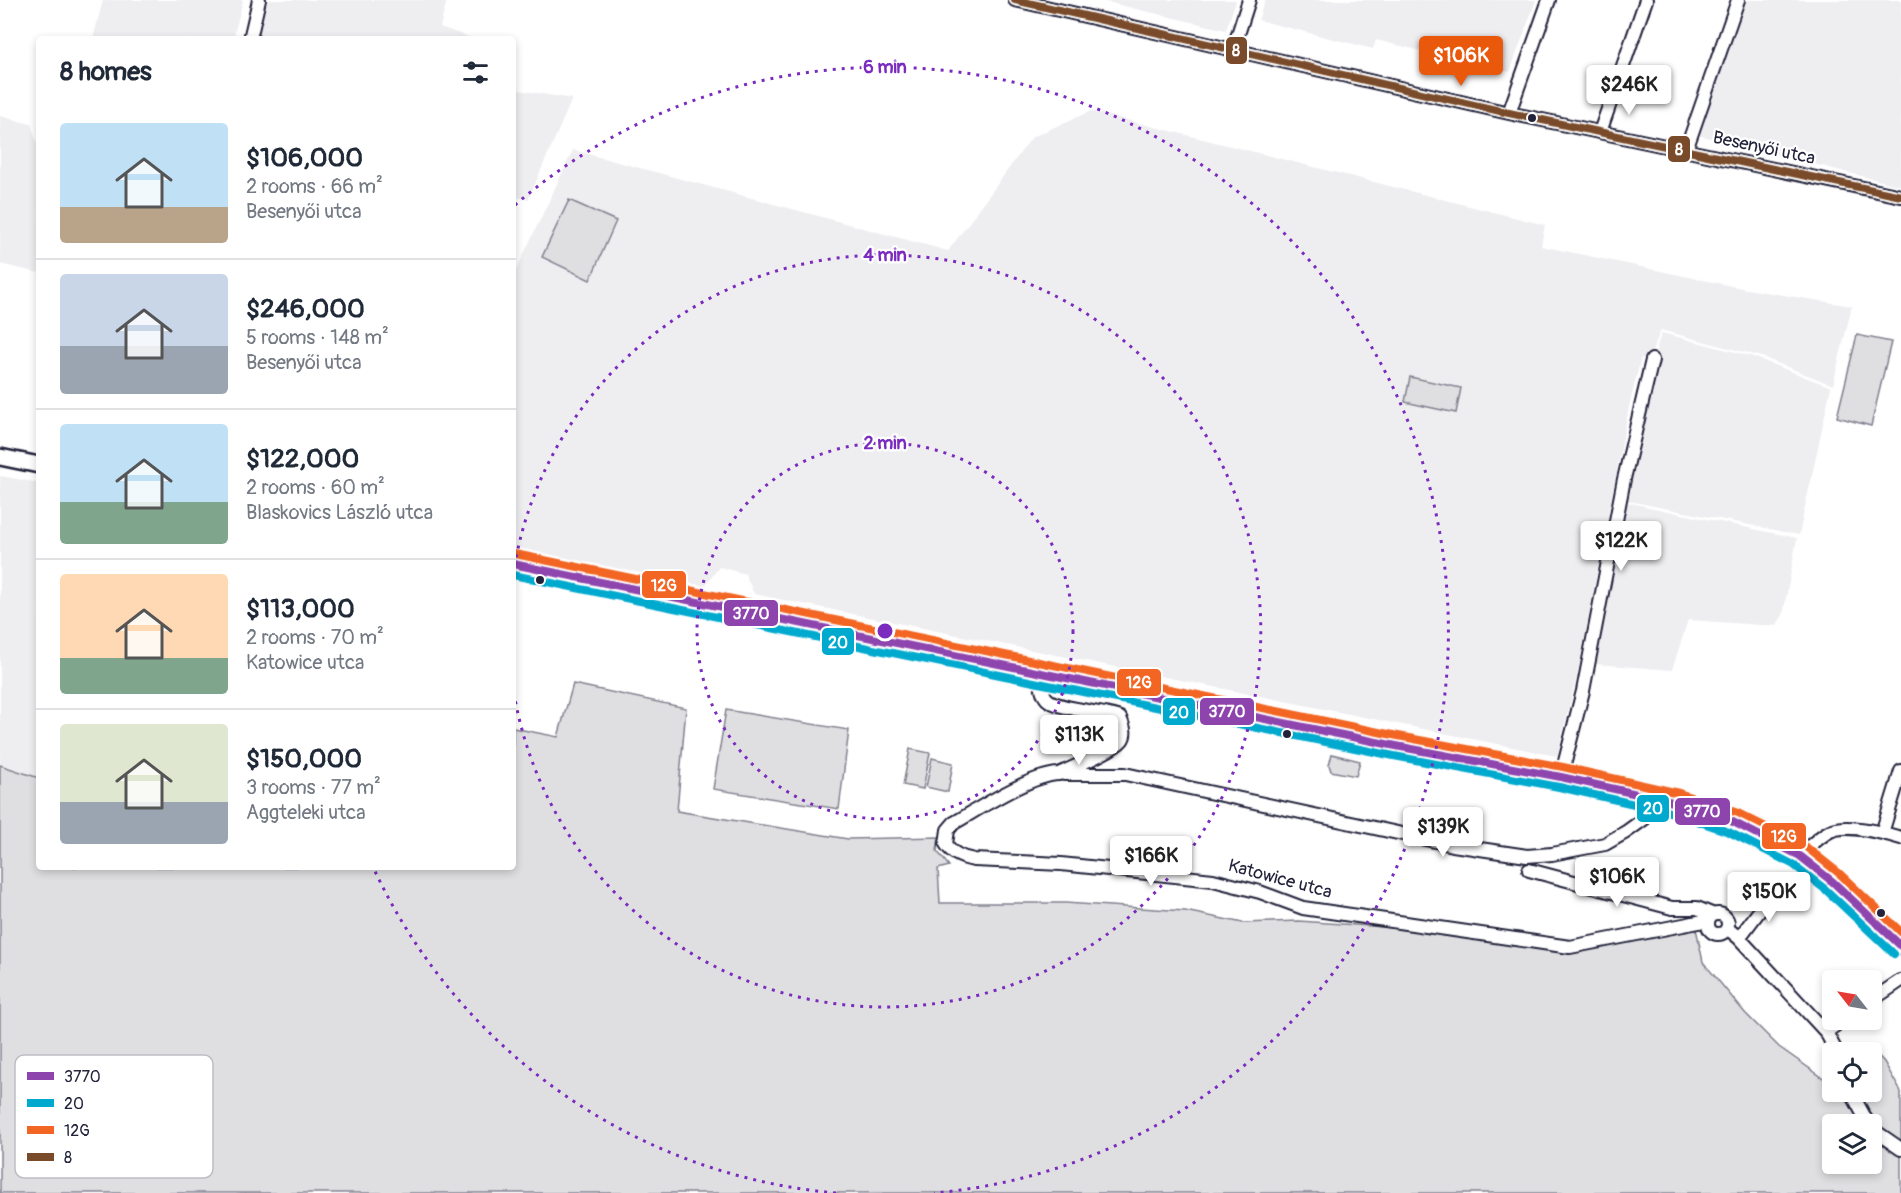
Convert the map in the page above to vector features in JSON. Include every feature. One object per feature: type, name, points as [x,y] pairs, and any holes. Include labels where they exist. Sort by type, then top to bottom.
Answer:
[{"type":"main road","points":[[0,456],[36,464]]},
{"type":"main road","points":[[516,565],[1396,746],[1561,777],[1708,812],[1800,856],[1848,895],[1901,946]]},
{"type":"street","points":[[251,36],[259,0]]},
{"type":"street","name":"Besenyői utca","points":[[1015,0],[1509,113],[1901,196]]},
{"type":"street","points":[[1233,50],[1249,0]]},
{"type":"street","points":[[1509,113],[1549,0]]},
{"type":"street","points":[[1600,132],[1646,0]]},
{"type":"street","points":[[1686,150],[1738,0]]},
{"type":"street","points":[[1605,117],[1633,139]]},
{"type":"street","points":[[1561,777],[1583,691],[1624,479],[1652,360]]},
{"type":"street","name":"Katowice utca","points":[[1040,673],[1043,693],[1046,699],[1055,705],[1110,714],[1120,718],[1125,729],[1122,739],[1112,748],[1059,774]]},
{"type":"street","points":[[1099,754],[1094,766],[1102,774]]},
{"type":"street","points":[[1882,833],[1901,771]]},
{"type":"street","name":"Katowice utca","points":[[1649,798],[1649,810],[1644,819],[1605,844],[1527,856],[1453,845],[1125,774],[1051,774],[1010,791],[954,823],[946,837],[949,848],[960,856],[974,860],[1061,864],[1214,880],[1260,892],[1303,908],[1570,946],[1712,917]]},
{"type":"street","points":[[1800,856],[1814,842],[1832,830],[1850,828],[1901,838]]},
{"type":"street","points":[[1529,870],[1672,908],[1697,908],[1712,917],[1708,926],[1714,934],[1724,933],[1727,928],[1739,938],[1826,1032],[1831,1042]]},
{"type":"street","points":[[1739,938],[1775,890]]},
{"type":"street","points":[[1882,993],[1900,981]]},
{"type":"street","points":[[1882,1136],[1901,1149]]},
{"type":"shaded area","points":[[103,0],[243,0],[234,36],[94,36]]},
{"type":"shaded area","points":[[268,0],[447,0],[440,27],[466,36],[259,36]]},
{"type":"shaded area","points":[[1098,0],[1236,0],[1226,30]]},
{"type":"shaded area","points":[[1265,0],[1536,0],[1510,72],[1376,40],[1373,49],[1258,20]]},
{"type":"shaded area","points":[[1744,0],[1901,0],[1901,186],[1698,135]]},
{"type":"shaded area","points":[[516,90],[572,99],[528,200],[516,197]]},
{"type":"shaded area","points":[[1091,111],[1545,225],[1541,246],[1746,289],[1852,306],[1833,385],[1759,356],[1661,330],[1649,359],[1641,358],[1629,407],[1578,671],[1557,756],[754,594],[745,574],[719,567],[705,586],[516,548],[516,271],[573,150],[948,251],[1032,137]]},
{"type":"shaded area","points":[[0,116],[31,124],[36,140],[36,272],[0,264]]},
{"type":"shaded area","points":[[569,200],[616,221],[590,280],[542,257]]},
{"type":"shaded area","points":[[1662,333],[1751,356],[1831,387],[1799,535],[1624,500],[1657,346]]},
{"type":"shaded area","points":[[1857,335],[1891,342],[1871,426],[1837,417]]},
{"type":"shaded area","points":[[1410,377],[1461,388],[1456,413],[1405,402]]},
{"type":"shaded area","points":[[0,476],[36,482],[36,777],[0,765]]},
{"type":"shaded area","points":[[1625,502],[1797,538],[1783,615],[1776,626],[1688,620],[1672,670],[1595,664]]},
{"type":"shaded area","points":[[573,684],[686,708],[677,811],[848,839],[939,837],[937,851],[949,866],[938,869],[940,903],[1065,903],[1185,911],[1243,923],[1299,921],[1603,945],[1696,928],[1703,962],[1745,1013],[1779,1047],[1822,1077],[1822,1102],[1882,1102],[1882,1060],[1884,1062],[1901,1092],[1901,1193],[0,1193],[0,765],[36,777],[36,870],[516,870],[516,729],[558,737]]},
{"type":"shaded area","points":[[726,710],[849,730],[839,809],[713,789]]},
{"type":"shaded area","points":[[910,749],[930,753],[923,789],[903,785]]},
{"type":"shaded area","points":[[1332,754],[1360,761],[1356,776],[1331,771],[1329,765]]},
{"type":"shaded area","points":[[932,758],[953,763],[948,792],[926,787]]},
{"type":"transit line","name":"8","points":[[1015,0],[1509,113],[1901,196]]},
{"type":"transit line","name":"12G","points":[[516,554],[1398,736],[1563,767],[1679,793],[1738,813],[1806,847],[1840,874],[1901,932]]},
{"type":"transit line","name":"3770","points":[[516,565],[1396,746],[1561,777],[1677,803],[1733,822],[1800,856],[1833,882],[1901,946]]},
{"type":"transit line","name":"20","points":[[516,576],[1394,756],[1559,787],[1674,813],[1729,832],[1794,865],[1826,890],[1894,954]]}]
